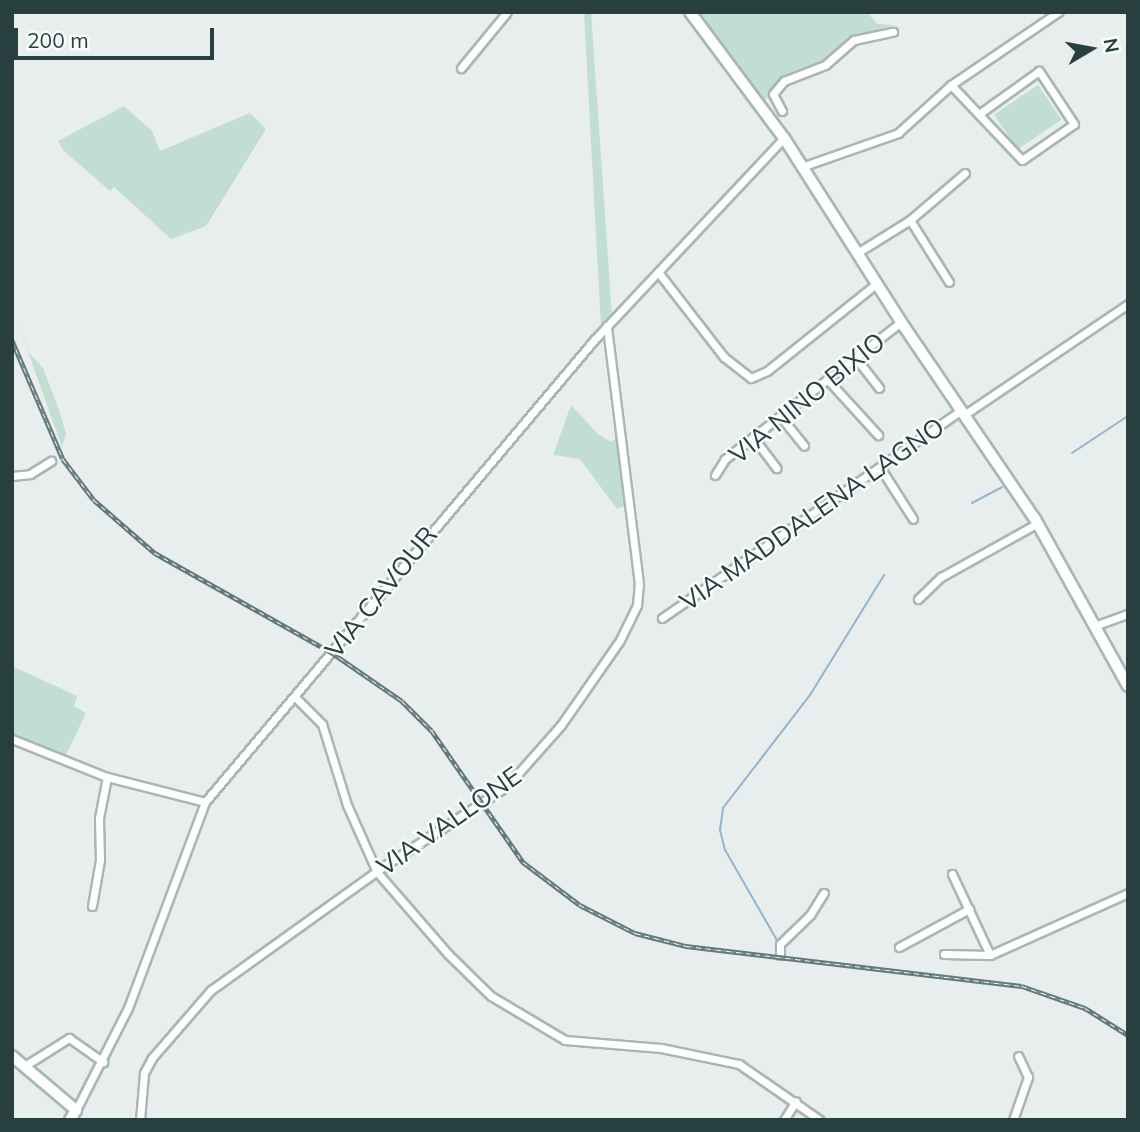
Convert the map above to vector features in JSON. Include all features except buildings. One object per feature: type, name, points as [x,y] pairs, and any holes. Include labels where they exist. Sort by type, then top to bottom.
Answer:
[{"type":"main road","points":[[690,12],[804,166],[876,284],[1038,523],[1097,625],[1128,687]]},
{"type":"main road","points":[[12,1056],[26,1065],[76,1110],[70,1120]]},
{"type":"street","points":[[461,68],[507,12]]},
{"type":"street","points":[[804,166],[898,133],[951,85],[1058,12]]},
{"type":"street","points":[[782,111],[773,94],[784,81],[825,65],[854,40],[893,32]]},
{"type":"street","points":[[951,85],[1022,160],[1074,124],[1039,71],[979,114]]},
{"type":"street","name":"VIA CAVOUR","points":[[76,1110],[103,1062],[144,971],[205,802],[296,698],[366,606],[607,326],[784,138]]},
{"type":"street","points":[[858,253],[911,220],[965,173]]},
{"type":"street","points":[[911,220],[949,282]]},
{"type":"street","points":[[658,272],[724,357],[739,373],[751,378],[767,371],[876,284]]},
{"type":"street","name":"VIA MADDALENA LAGNO","points":[[662,618],[962,412],[1128,304]]},
{"type":"street","name":"VIA NINO BIXIO","points":[[715,475],[725,459],[901,322]]},
{"type":"street","name":"VIA VALLONE","points":[[140,1120],[144,1073],[160,1044],[198,1002],[237,969],[519,775],[596,679],[632,618],[639,584],[637,547],[607,326]]},
{"type":"street","points":[[855,357],[879,388]]},
{"type":"street","points":[[827,379],[878,435]]},
{"type":"street","points":[[780,416],[804,446]]},
{"type":"street","points":[[753,437],[776,468]]},
{"type":"street","points":[[12,476],[30,474],[51,461]]},
{"type":"street","points":[[881,469],[913,519]]},
{"type":"street","points":[[918,599],[941,577],[1038,523]]},
{"type":"street","points":[[1097,625],[1128,614]]},
{"type":"street","points":[[296,698],[322,724],[347,806],[377,872],[464,971],[525,1019],[565,1040],[661,1048],[739,1064],[820,1120]]},
{"type":"street","points":[[12,739],[107,777],[205,802]]},
{"type":"street","points":[[92,906],[100,860],[99,818],[107,777]]},
{"type":"street","points":[[952,874],[990,955]]},
{"type":"street","points":[[780,955],[779,944],[810,915],[824,893]]},
{"type":"street","points":[[944,954],[990,955],[1128,893]]},
{"type":"street","points":[[899,947],[968,909]]},
{"type":"street","points":[[26,1065],[69,1038],[103,1062]]},
{"type":"street","points":[[1013,1120],[1028,1077],[1018,1056]]},
{"type":"street","points":[[784,1120],[796,1101]]},
{"type":"green space","points":[[584,12],[591,12],[612,316],[601,327]]},
{"type":"green space","points":[[696,12],[867,12],[877,24],[893,25],[856,37],[821,65],[783,80],[765,100]]},
{"type":"green space","points":[[1038,85],[1061,120],[1018,149],[994,115]]},
{"type":"green space","points":[[124,106],[152,131],[160,151],[250,113],[266,129],[206,226],[171,239],[114,187],[110,191],[63,150],[58,141]]},
{"type":"green space","points":[[12,307],[29,353],[43,368],[60,413],[66,434],[62,447]]},
{"type":"green space","points":[[571,405],[598,434],[611,442],[618,437],[627,505],[617,509],[580,459],[553,455]]},
{"type":"green space","points":[[12,666],[77,696],[74,706],[86,713],[66,755],[12,734]]},
{"type":"waterway","points":[[1072,453],[1128,416]]},
{"type":"waterway","points":[[972,503],[1002,487]]},
{"type":"waterway","points":[[778,942],[725,850],[720,830],[723,808],[810,695],[884,575]]},
{"type":"railway","points":[[12,340],[63,459],[94,500],[155,553],[331,652],[402,701],[432,731],[523,862],[580,905],[635,933],[686,946],[1022,986],[1085,1008],[1128,1035]]}]
